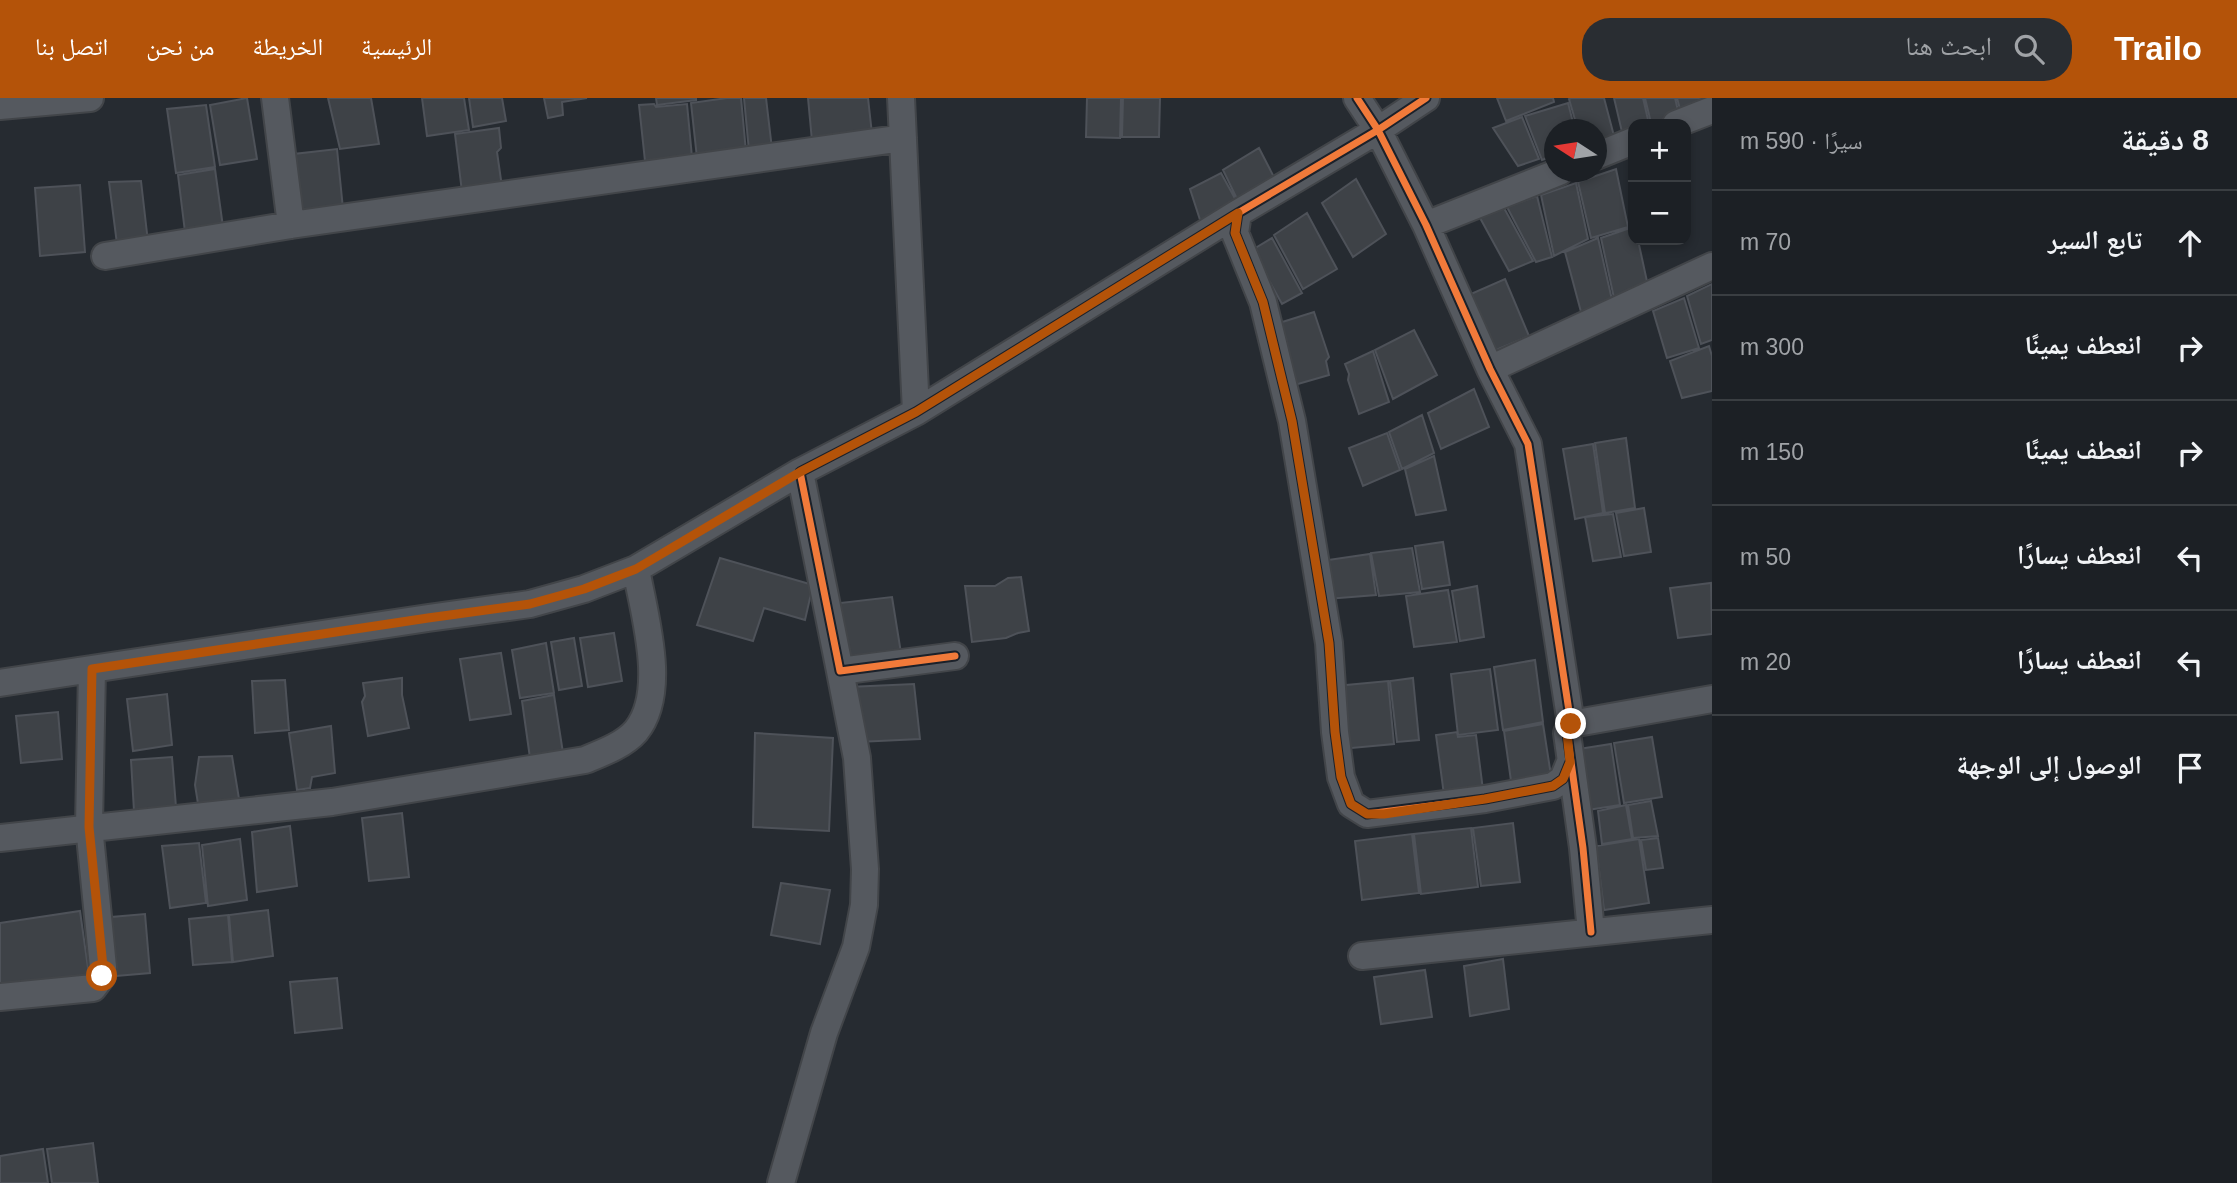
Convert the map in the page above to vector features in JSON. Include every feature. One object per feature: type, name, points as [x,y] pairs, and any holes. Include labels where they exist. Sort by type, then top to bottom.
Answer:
[{"type":"street","points":[[0,106],[90,98]]},
{"type":"street","points":[[275,98],[291,225]]},
{"type":"street","points":[[901,98],[916,412]]},
{"type":"street","points":[[1357,98],[1378,130],[1426,225],[1490,369],[1528,444],[1571,724],[1567,733],[1583,848],[1591,932]]},
{"type":"street","points":[[0,683],[530,604],[584,589],[636,569],[800,472],[916,412],[1426,98]]},
{"type":"street","points":[[1689,119],[1712,110]]},
{"type":"street","points":[[105,256],[291,225],[903,138]]},
{"type":"street","points":[[1607,152],[1628,144]]},
{"type":"street","points":[[1426,225],[1544,178]]},
{"type":"street","points":[[1238,213],[1235,233],[1263,302],[1293,431],[1329,643],[1335,732],[1341,777],[1347,798],[1351,804],[1367,814],[1485,799],[1553,786],[1563,779],[1570,762]]},
{"type":"street","points":[[1490,369],[1712,265]]},
{"type":"street","points":[[781,1183],[824,1033],[856,947],[864,905],[857,758],[800,472]]},
{"type":"street","points":[[0,838],[332,802],[585,760],[613,748],[635,732],[648,709],[652,682],[648,637],[636,569]]},
{"type":"street","points":[[839,671],[955,656]]},
{"type":"street","points":[[0,997],[93,988],[98,983],[103,967],[89,827],[92,669]]},
{"type":"street","points":[[1571,724],[1712,699]]},
{"type":"street","points":[[1362,956],[1712,920]]},
{"type":"building","points":[[247,98],[257,159],[220,165],[210,105]]},
{"type":"building","points":[[328,98],[371,98],[379,144],[340,149]]},
{"type":"building","points":[[422,98],[464,98],[469,130],[427,136]]},
{"type":"building","points":[[469,98],[502,98],[506,121],[473,127]]},
{"type":"building","points":[[544,98],[587,98],[562,102],[563,115],[548,118]]},
{"type":"building","points":[[656,98],[696,98],[696,100],[657,105]]},
{"type":"building","points":[[741,98],[746,152],[697,158],[691,103]]},
{"type":"building","points":[[744,98],[766,98],[772,149],[749,151]]},
{"type":"building","points":[[808,98],[868,98],[872,134],[812,141]]},
{"type":"building","points":[[1087,98],[1121,98],[1120,138],[1086,137]]},
{"type":"building","points":[[1123,98],[1160,98],[1159,137],[1122,137]]},
{"type":"building","points":[[1497,98],[1553,98],[1554,102],[1506,121]]},
{"type":"building","points":[[1604,98],[1614,136],[1607,139],[1607,119],[1575,119],[1569,99]]},
{"type":"building","points":[[1614,98],[1643,98],[1648,119],[1628,119],[1628,130],[1622,132]]},
{"type":"building","points":[[1645,98],[1675,98],[1679,115],[1650,119]]},
{"type":"building","points":[[1677,98],[1711,98],[1681,113]]},
{"type":"building","points":[[1568,103],[1572,119],[1544,119],[1544,159],[1542,160],[1525,116]]},
{"type":"building","points":[[654,104],[656,107],[687,104],[692,157],[645,161],[639,105]]},
{"type":"building","points":[[206,105],[215,167],[176,173],[167,109]]},
{"type":"building","points":[[1522,117],[1539,159],[1518,166],[1493,128]]},
{"type":"building","points":[[499,128],[501,148],[497,152],[502,187],[462,192],[455,134]]},
{"type":"building","points":[[1259,148],[1276,181],[1239,203],[1223,170]]},
{"type":"building","points":[[337,149],[343,209],[302,215],[294,154]]},
{"type":"building","points":[[215,169],[223,227],[185,232],[178,175]]},
{"type":"building","points":[[1616,169],[1628,227],[1591,238],[1578,182],[1607,182],[1607,172]]},
{"type":"building","points":[[1221,173],[1238,204],[1202,226],[1190,189]]},
{"type":"building","points":[[1356,179],[1386,234],[1353,257],[1322,203]]},
{"type":"building","points":[[141,181],[148,242],[117,244],[109,182]]},
{"type":"building","points":[[1576,183],[1588,239],[1554,256],[1541,195]]},
{"type":"building","points":[[80,185],[85,252],[40,256],[35,188]]},
{"type":"building","points":[[1537,196],[1552,257],[1536,262],[1507,207]]},
{"type":"building","points":[[1504,208],[1533,261],[1509,271],[1479,216]]},
{"type":"building","points":[[1307,213],[1337,269],[1303,289],[1274,235]]},
{"type":"building","points":[[1628,229],[1628,245],[1639,245],[1648,286],[1614,298],[1601,238]]},
{"type":"building","points":[[1272,238],[1302,293],[1282,304],[1252,250]]},
{"type":"building","points":[[1598,238],[1612,300],[1581,312],[1565,252]]},
{"type":"building","points":[[1505,279],[1529,336],[1489,353],[1464,297]]},
{"type":"building","points":[[1712,284],[1712,340],[1701,344],[1687,296]]},
{"type":"building","points":[[1684,298],[1699,348],[1667,358],[1653,311]]},
{"type":"building","points":[[1314,312],[1329,357],[1326,361],[1329,375],[1291,386],[1276,324]]},
{"type":"building","points":[[1414,330],[1437,375],[1393,399],[1375,350]]},
{"type":"building","points":[[1709,346],[1712,356],[1712,391],[1682,398],[1670,361]]},
{"type":"building","points":[[1373,351],[1389,402],[1359,414],[1345,364]]},
{"type":"building","points":[[1474,389],[1489,427],[1441,449],[1428,413]]},
{"type":"building","points":[[1422,415],[1434,453],[1402,469],[1389,432]]},
{"type":"building","points":[[1387,433],[1400,470],[1363,486],[1349,448]]},
{"type":"building","points":[[1626,438],[1635,508],[1605,513],[1595,443]]},
{"type":"building","points":[[1593,444],[1603,513],[1575,519],[1563,449]]},
{"type":"building","points":[[1434,456],[1446,510],[1416,515],[1405,469]]},
{"type":"building","points":[[1644,508],[1651,552],[1624,556],[1616,513]]},
{"type":"building","points":[[1613,514],[1621,557],[1593,561],[1585,517]]},
{"type":"building","points":[[1443,542],[1450,585],[1422,589],[1415,546]]},
{"type":"building","points":[[1412,548],[1420,592],[1379,596],[1371,553]]},
{"type":"building","points":[[1370,554],[1376,595],[1327,599],[1321,561]]},
{"type":"building","points":[[720,558],[813,585],[805,620],[764,608],[753,641],[697,625]]},
{"type":"building","points":[[1021,577],[1029,631],[1006,638],[972,642],[965,586],[995,586],[1008,578]]},
{"type":"building","points":[[1711,583],[1712,634],[1678,638],[1670,588]]},
{"type":"building","points":[[1477,586],[1484,637],[1460,641],[1452,591]]},
{"type":"building","points":[[1448,590],[1457,642],[1414,647],[1406,596]]},
{"type":"building","points":[[892,597],[901,653],[840,658],[831,604]]},
{"type":"building","points":[[614,633],[622,681],[588,687],[580,638]]},
{"type":"building","points":[[574,638],[582,686],[559,690],[551,642]]},
{"type":"building","points":[[546,643],[554,693],[520,698],[512,650]]},
{"type":"building","points":[[501,653],[511,714],[470,720],[460,659]]},
{"type":"building","points":[[1535,660],[1543,722],[1503,730],[1494,667]]},
{"type":"building","points":[[1490,669],[1498,730],[1458,735],[1451,674]]},
{"type":"building","points":[[402,678],[402,695],[409,728],[368,736],[362,702],[365,696],[363,683]]},
{"type":"building","points":[[1413,678],[1419,740],[1397,742],[1390,681]]},
{"type":"building","points":[[285,680],[289,730],[255,733],[252,681]]},
{"type":"building","points":[[1388,681],[1394,744],[1341,749],[1336,686]]},
{"type":"building","points":[[914,684],[920,739],[858,742],[849,687]]},
{"type":"building","points":[[167,694],[172,745],[133,751],[127,699]]},
{"type":"building","points":[[554,695],[563,753],[530,758],[522,701]]},
{"type":"building","points":[[58,712],[62,759],[21,763],[16,716]]},
{"type":"building","points":[[1543,724],[1552,782],[1512,788],[1504,731]]},
{"type":"building","points":[[331,726],[335,773],[312,777],[310,788],[297,790],[289,733]]},
{"type":"building","points":[[1457,732],[1458,737],[1476,735],[1483,790],[1444,795],[1436,735]]},
{"type":"building","points":[[755,733],[833,738],[829,831],[753,827]]},
{"type":"building","points":[[1652,737],[1662,797],[1624,803],[1614,743]]},
{"type":"building","points":[[1611,744],[1620,805],[1581,811],[1572,750]]},
{"type":"building","points":[[232,756],[240,805],[199,810],[195,785],[199,757]]},
{"type":"building","points":[[172,757],[176,807],[134,811],[131,760]]},
{"type":"building","points":[[1651,801],[1658,836],[1633,838],[1628,805]]},
{"type":"building","points":[[1626,805],[1632,839],[1602,844],[1598,811]]},
{"type":"building","points":[[402,813],[409,877],[369,881],[362,818]]},
{"type":"building","points":[[1513,823],[1520,882],[1481,886],[1473,828]]},
{"type":"building","points":[[290,826],[297,886],[257,892],[252,832]]},
{"type":"building","points":[[1471,828],[1478,887],[1421,894],[1414,834]]},
{"type":"building","points":[[1412,834],[1419,893],[1362,900],[1355,841]]},
{"type":"building","points":[[1658,838],[1663,868],[1646,870],[1641,840]]},
{"type":"building","points":[[240,839],[247,900],[208,906],[202,845]]},
{"type":"building","points":[[1639,839],[1649,903],[1604,910],[1596,846]]},
{"type":"building","points":[[199,843],[206,903],[170,908],[162,846]]},
{"type":"building","points":[[781,883],[830,890],[820,944],[771,935]]},
{"type":"building","points":[[268,910],[273,956],[233,962],[229,915]]},
{"type":"building","points":[[80,911],[89,975],[0,988],[0,923]]},
{"type":"building","points":[[145,914],[150,973],[105,977],[100,918]]},
{"type":"building","points":[[228,915],[232,962],[193,965],[189,919]]},
{"type":"building","points":[[1503,959],[1509,1009],[1470,1016],[1464,966]]},
{"type":"building","points":[[1425,970],[1432,1017],[1381,1024],[1374,977]]},
{"type":"building","points":[[337,978],[342,1028],[295,1033],[290,982]]},
{"type":"building","points":[[93,1143],[98,1183],[52,1183],[47,1149]]},
{"type":"building","points":[[43,1149],[48,1183],[0,1183],[0,1156]]},
{"type":"cycle path","points":[[1357,98],[1378,130],[1426,225],[1490,369],[1528,444],[1571,724],[1567,733],[1583,848],[1591,932]]},
{"type":"cycle path","points":[[955,656],[840,671],[800,472],[916,412],[1426,98]]},
{"type":"cycle path","points":[[1238,213],[1235,233],[1263,302],[1292,421],[1329,643],[1341,777],[1351,804],[1367,814],[1485,799],[1553,786],[1563,779],[1570,762]]},
{"type":"route","points":[[102,976],[89,827],[92,669],[530,604],[584,589],[636,569],[800,472],[916,412],[1238,213],[1235,233],[1263,302],[1292,421],[1329,643],[1335,732],[1341,777],[1347,798],[1351,804],[1367,814],[1384,814],[1553,786],[1563,779],[1570,762],[1567,733],[1571,724]]}]
